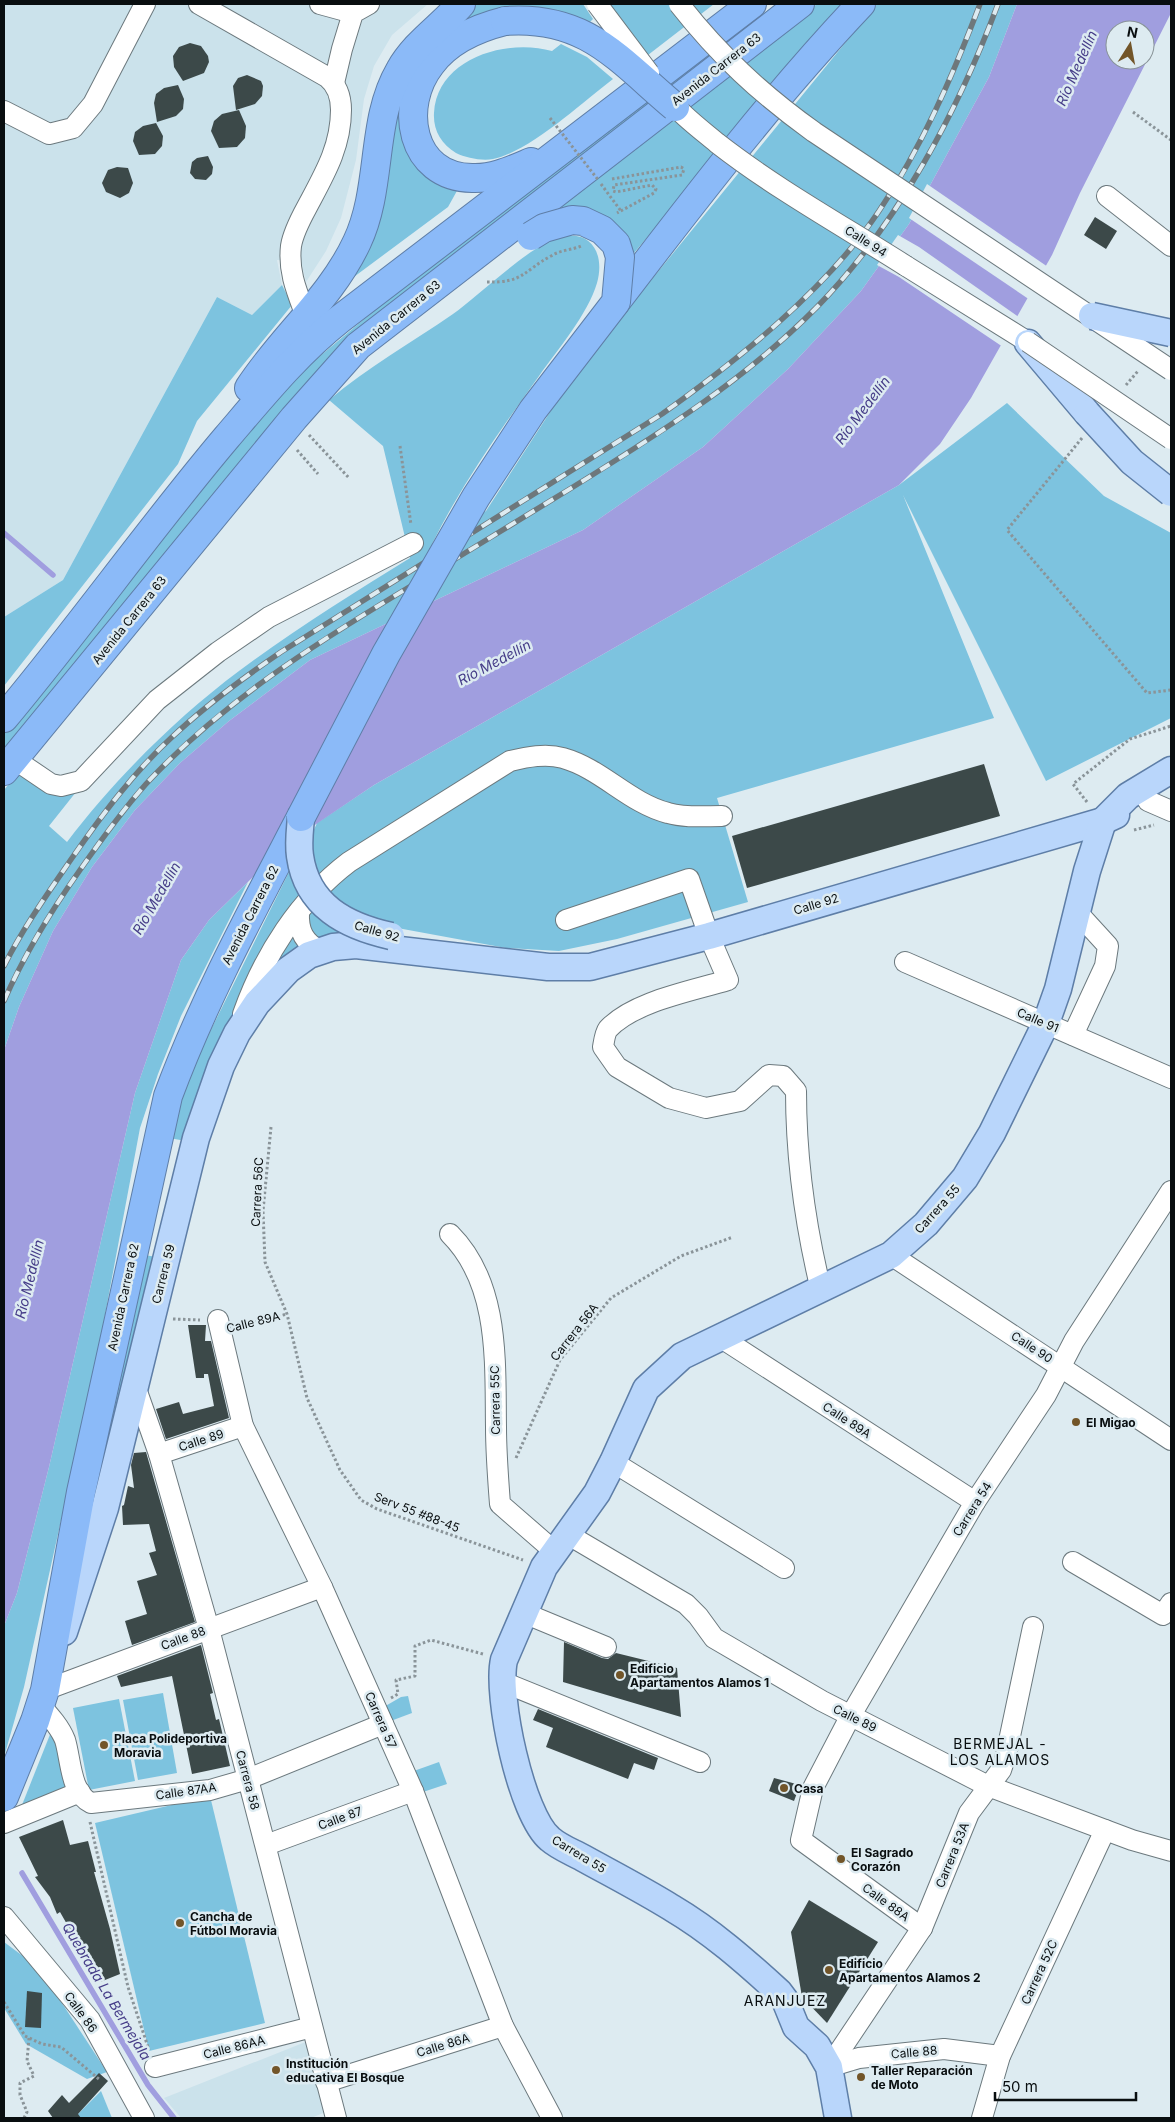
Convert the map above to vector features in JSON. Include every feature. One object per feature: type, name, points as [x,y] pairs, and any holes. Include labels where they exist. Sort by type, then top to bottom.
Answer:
[{"type":"highway","points":[[192,478],[257,376],[328,290],[358,241],[370,205],[377,166],[381,124],[387,99],[399,71],[416,47],[461,4]]},
{"type":"highway","points":[[4,718],[192,478],[274,381],[324,331],[752,4]]},
{"type":"highway","name":"Avenida Carrera 63","points":[[9,765],[340,364],[378,329],[800,4]]},
{"type":"highway","points":[[301,817],[386,654],[476,497],[533,410],[690,206],[810,59],[861,4]]},
{"type":"highway","points":[[560,150],[507,172],[473,178],[443,171],[426,156],[417,140],[412,118],[413,99],[421,80],[431,63],[448,47],[468,34],[505,21],[544,20],[582,32],[599,43],[675,107]]},
{"type":"highway","points":[[378,329],[544,228],[572,220],[584,221],[602,230],[616,244],[620,257],[616,302]]},
{"type":"highway","name":"Avenida Carrera 62","points":[[4,1797],[43,1697],[80,1498],[168,1096],[187,1046],[240,933],[301,817]]},
{"type":"main road","points":[[1092,316],[1171,333]]},
{"type":"main road","points":[[1028,342],[1096,423],[1132,462],[1171,493]]},
{"type":"main road","name":"Calle 92","points":[[1096,812],[1128,796],[1171,770]]},
{"type":"main road","name":"Calle 92","points":[[301,817],[300,855],[304,872],[319,899],[344,920],[385,941],[526,965],[590,967],[709,936],[1096,812],[1148,801],[1171,787]]},
{"type":"main road","name":"Carrera 55","points":[[838,2118],[829,2066],[817,2046],[796,2027],[785,2000],[779,1992],[728,1945],[673,1908],[549,1839],[536,1819],[520,1782],[511,1742],[504,1671],[524,1613],[555,1551],[596,1493],[613,1462],[646,1389],[682,1356],[891,1255],[926,1224],[965,1178],[992,1133],[1046,1022],[1058,989],[1096,812]]},
{"type":"main road","name":"Carrera 59","points":[[43,1697],[105,1508],[207,1100],[237,1033],[271,986],[288,970],[309,955],[333,947],[385,941]]},
{"type":"street","points":[[4,111],[49,134],[73,128],[92,104],[145,4]]},
{"type":"street","points":[[199,4],[300,59],[334,83],[341,101],[341,126],[333,159],[301,218],[292,243],[290,274],[306,316]]},
{"type":"street","points":[[320,4],[361,8],[342,49],[334,83]]},
{"type":"street","name":"Calle 94","points":[[597,4],[675,107],[707,135],[762,176],[1028,342],[1171,439]]},
{"type":"street","points":[[679,4],[732,65],[769,100],[1171,370]]},
{"type":"street","points":[[1107,196],[1171,246]]},
{"type":"street","points":[[9,765],[51,784],[61,786],[81,781],[157,700],[218,652],[277,612],[413,543]]},
{"type":"street","points":[[237,1033],[253,987],[278,939],[332,874],[348,862],[510,761],[536,756],[562,757],[588,768],[634,799],[668,813],[699,817],[722,816]]},
{"type":"street","points":[[1148,801],[1171,811]]},
{"type":"street","points":[[566,920],[689,879],[709,936],[728,980],[660,1000],[626,1015],[607,1030],[603,1047],[617,1067],[669,1098],[706,1108],[740,1101],[769,1075],[783,1076],[796,1090],[796,1125],[802,1191],[809,1241],[821,1290]]},
{"type":"street","points":[[1073,1035],[1105,966],[1108,946],[1076,911]]},
{"type":"street","points":[[299,912],[298,926],[303,937],[311,947],[321,951]]},
{"type":"street","name":"Calle 91","points":[[905,962],[1171,1078]]},
{"type":"street","name":"Carrera 54","points":[[801,1840],[813,1788],[851,1715],[975,1502],[1046,1395],[1061,1366],[1171,1192]]},
{"type":"street","name":"Carrera 55C","points":[[450,1234],[463,1248],[483,1289],[494,1343],[496,1455],[500,1504],[555,1551]]},
{"type":"street","name":"Calle 90","points":[[891,1255],[1171,1440]]},
{"type":"street","name":"Carrera 57","points":[[219,1326],[243,1426],[322,1587],[413,1791],[503,2026],[552,2118]]},
{"type":"street","name":"Calle 89A","points":[[720,1336],[975,1502]]},
{"type":"street","name":"Carrera 58","points":[[135,1386],[159,1454],[208,1629],[336,2118]]},
{"type":"street","name":"Calle 89","points":[[159,1454],[243,1426]]},
{"type":"street","points":[[613,1462],[784,1568]]},
{"type":"street","name":"Calle 89","points":[[555,1551],[668,1594],[686,1604],[698,1616],[714,1638],[822,1701],[988,1786],[1105,1830],[1171,1850]]},
{"type":"street","points":[[1073,1562],[1167,1609]]},
{"type":"street","name":"Calle 88","points":[[43,1697],[208,1629],[322,1587]]},
{"type":"street","points":[[524,1613],[606,1646]]},
{"type":"street","name":"Carrera 53A","points":[[829,2066],[922,1928],[969,1812],[1001,1770],[1006,1755],[1033,1626]]},
{"type":"street","points":[[504,1671],[700,1762]]},
{"type":"street","points":[[4,1823],[80,1792],[70,1766],[65,1739],[43,1697]]},
{"type":"street","name":"Calle 87AA","points":[[80,1792],[84,1800],[92,1802],[210,1790],[248,1779],[379,1715]]},
{"type":"street","name":"Calle 87","points":[[266,1845],[413,1791]]},
{"type":"street","name":"Carrera 52C","points":[[982,2118],[1000,2056],[1105,1830]]},
{"type":"street","name":"Calle 88A","points":[[801,1840],[922,1928]]},
{"type":"street","name":"Calle 86","points":[[4,1917],[90,2020],[144,2118]]},
{"type":"street","name":"Calle 86A","points":[[326,2082],[503,2026]]},
{"type":"street","name":"Calle 86AA","points":[[155,2067],[312,2027]]},
{"type":"street","name":"Calle 88","points":[[829,2066],[859,2058],[944,2049],[1000,2056]]},
{"type":"path","points":[[1132,112],[1171,140]]},
{"type":"path","points":[[550,118],[621,211]]},
{"type":"path","points":[[599,181],[681,167],[684,169],[682,175],[614,185],[613,188],[616,192],[652,185]]},
{"type":"path","points":[[1121,391],[1140,368]]},
{"type":"path","points":[[287,426],[318,474]]},
{"type":"path","points":[[287,426],[349,478]]},
{"type":"path","points":[[1083,437],[1007,530],[1147,693],[1171,690]]},
{"type":"path","points":[[400,446],[413,543]]},
{"type":"path","points":[[1096,812],[1073,784],[1130,739],[1171,726]]},
{"type":"path","name":"Carrera 56C","points":[[271,1127],[263,1211],[265,1262],[287,1314]]},
{"type":"path","name":"Carrera 56A","points":[[514,1464],[560,1360],[612,1298],[681,1256],[733,1237]]},
{"type":"path","name":"Calle 89A","points":[[168,1318],[219,1326],[287,1314]]},
{"type":"path","name":"Serv 55 #88-45","points":[[287,1314],[308,1398],[340,1470],[361,1500],[376,1509],[555,1551]]},
{"type":"path","points":[[379,1715],[398,1694],[396,1680],[415,1676],[415,1646],[431,1640],[504,1671]]},
{"type":"path","points":[[89,1818],[128,1987],[155,2067]]},
{"type":"path","points":[[4,2002],[25,2036],[42,2044],[61,2047],[94,2076],[106,2083],[128,2088]]},
{"type":"path","points":[[24,2118],[26,2112],[20,2095],[20,2083],[34,2076],[27,2061],[29,2038]]},
{"type":"shaded area","points":[[4,4],[428,4],[392,35],[374,66],[364,99],[356,160],[341,218],[326,251],[306,282],[301,261],[277,260],[282,285],[252,315],[217,297],[63,580],[4,617]]},
{"type":"shaded area","points":[[475,4],[583,4],[593,19],[589,23],[549,11],[516,10],[500,12],[466,25],[447,35]]},
{"type":"shaded area","points":[[609,4],[714,4],[648,55]]},
{"type":"shaded area","points":[[776,4],[780,4],[432,274],[4,756],[4,733],[246,430],[289,382],[400,289]]},
{"type":"shaded area","points":[[817,4],[844,4],[634,253],[618,229],[601,214],[590,210],[578,209],[550,211]]},
{"type":"shaded area","points":[[877,4],[1017,4],[989,77],[909,224],[861,291],[788,369],[703,447],[583,530],[310,660],[229,721],[180,763],[135,810],[92,867],[53,931],[19,1007],[4,1050],[4,790],[17,774],[25,779],[38,763],[76,792],[49,826],[67,842],[125,773],[169,729],[215,689],[302,627],[410,558],[383,446],[329,400],[374,366],[453,314],[535,249],[560,237],[580,237],[588,241],[594,246],[597,254],[599,273],[593,295],[587,307],[482,458],[443,522],[432,544],[486,511],[552,409],[625,312]]},
{"type":"shaded area","points":[[561,44],[587,57],[613,79],[555,125],[508,154],[489,160],[469,158],[456,153],[442,141],[434,119],[438,94],[447,78],[461,66],[477,56],[496,50],[515,47],[552,51]]},
{"type":"shaded area","points":[[406,82],[402,130],[408,152],[423,170],[458,189],[448,207],[339,288],[382,172]]},
{"type":"shaded area","points":[[282,285],[292,305],[197,421],[178,464],[4,686],[4,617],[63,580],[217,297],[252,315]]},
{"type":"shaded area","points":[[1007,403],[1104,496],[1171,533],[1171,718],[1046,781],[903,495],[994,718],[717,798],[748,902],[617,939],[559,951],[506,948],[392,927],[356,917],[324,893],[313,865],[311,836],[317,823],[374,785],[899,485]]},
{"type":"shaded area","points":[[289,872],[303,899],[347,932],[264,977],[233,1015],[213,1052],[186,1141],[169,1138],[194,1064]]},
{"type":"shaded area","points":[[248,882],[181,1016],[158,1074],[140,1128],[96,1363],[24,1687],[4,1757],[4,1626],[17,1593],[49,1467],[135,1093],[181,960],[209,920]]},
{"type":"shaded area","points":[[144,1255],[157,1257],[96,1514],[86,1512]]},
{"type":"shaded area","name":"Placa Polideportiva Moravia","points":[[163,1693],[177,1773],[138,1780],[123,1700]]},
{"type":"shaded area","points":[[408,1696],[412,1713],[388,1722],[382,1708],[401,1697]]},
{"type":"shaded area","name":"Placa Polideportiva Moravia","points":[[119,1699],[135,1781],[89,1790],[73,1708]]},
{"type":"shaded area","points":[[53,1727],[72,1790],[20,1810]]},
{"type":"shaded area","points":[[439,1762],[447,1784],[420,1793],[411,1772]]},
{"type":"shaded area","name":"Cancha de Fútbol Moravia","points":[[210,1796],[265,2023],[149,2051],[95,1823]]},
{"type":"shaded area","points":[[4,1942],[39,1968],[107,2072],[87,2079],[26,2044],[4,2008]]},
{"type":"shaded area","name":"Institución educativa El Bosque","points":[[308,2041],[328,2111],[311,2118],[181,2118],[164,2098]]},
{"type":"shaded area","points":[[101,2091],[112,2118],[74,2118]]},
{"type":"water","name":"Río Medellín","points":[[1017,4],[1171,4],[1171,13],[1155,45],[1155,20],[1105,20],[1105,70],[1142,70],[1080,193],[1052,255],[971,398],[940,444],[899,485],[374,785],[303,833],[253,877],[209,920],[181,960],[135,1093],[49,1467],[17,1593],[4,1626],[4,1050],[19,1007],[53,931],[92,867],[135,810],[180,763],[229,721],[310,660],[583,530],[703,447],[788,369],[861,291],[909,224],[989,77]]},
{"type":"pier","points":[[927,184],[1048,267],[1030,300],[909,218]]},
{"type":"pier","points":[[898,235],[919,247],[1020,318],[1003,347],[899,277],[877,265]]},
{"type":"building","points":[[190,43],[201,46],[208,56],[209,62],[204,73],[183,81],[174,67],[173,56],[179,47]]},
{"type":"building","points":[[247,75],[261,81],[263,86],[262,96],[255,104],[236,110],[233,86],[238,78]]},
{"type":"building","points":[[178,85],[184,99],[183,109],[176,116],[157,122],[154,103],[156,94],[164,88]]},
{"type":"building","points":[[239,110],[246,126],[245,138],[237,147],[219,148],[211,131],[214,121],[222,114]]},
{"type":"building","points":[[156,123],[163,136],[162,146],[155,154],[139,155],[133,141],[135,132],[143,126]]},
{"type":"building","points":[[208,156],[213,167],[212,174],[206,180],[195,179],[190,173],[192,162],[197,158]]},
{"type":"building","points":[[117,167],[128,168],[133,183],[129,193],[120,198],[106,192],[102,183],[108,170]]},
{"type":"building","points":[[1095,217],[1117,231],[1106,249],[1084,235]]},
{"type":"building","points":[[984,764],[1000,816],[747,888],[732,836]]},
{"type":"building","points":[[188,1325],[206,1325],[205,1341],[211,1341],[229,1418],[166,1439],[156,1409],[179,1402],[183,1414],[214,1406],[208,1374],[204,1374],[204,1378],[196,1378]]},
{"type":"building","points":[[146,1452],[195,1622],[132,1645],[125,1621],[147,1614],[137,1581],[157,1575],[149,1553],[156,1551],[149,1524],[123,1525],[122,1506],[124,1505],[128,1486],[134,1488],[131,1465],[134,1453]]},
{"type":"building","name":"Edificio Apartamentos Alamos 1","points":[[564,1642],[602,1658],[608,1659],[616,1653],[677,1668],[681,1717],[563,1682]]},
{"type":"building","points":[[201,1645],[213,1693],[210,1694],[216,1720],[219,1719],[230,1766],[192,1774],[172,1676],[121,1687],[117,1676]]},
{"type":"building","points":[[538,1709],[658,1758],[654,1770],[634,1763],[628,1779],[546,1747],[553,1728],[533,1720]]},
{"type":"building","name":"Casa","points":[[774,1778],[800,1785],[794,1801],[769,1791]]},
{"type":"building","points":[[63,1820],[70,1845],[88,1841],[96,1872],[94,1872],[110,1929],[120,1974],[100,1982],[60,1912],[57,1914],[50,1897],[35,1877],[38,1876],[19,1837]]},
{"type":"building","name":"Edificio Apartamentos Alamos 2","points":[[809,1900],[878,1942],[827,2023],[802,1997],[791,1932]]},
{"type":"building","points":[[27,1991],[42,1993],[41,2028],[25,2027]]},
{"type":"building","points":[[99,2073],[108,2081],[78,2114],[81,2118],[53,2118],[48,2111],[62,2095],[69,2103]]},
{"type":"waterway","points":[[4,533],[53,575]]},
{"type":"waterway","name":"Quebrada La Bermejala","points":[[22,1873],[148,2085],[174,2118]]},
{"type":"railway","points":[[4,966],[36,911],[106,810],[157,751],[197,715],[238,682],[281,652],[662,414],[721,370],[780,322],[834,268],[858,240],[895,187],[936,110],[980,4]]},
{"type":"railway","points":[[4,1001],[20,967],[48,917],[104,837],[146,784],[205,727],[269,677],[303,654],[669,426],[761,358],[817,307],[874,240],[923,164],[945,125],[964,85],[998,4]]},
{"type":"place","name":"El Migao","points":[[1076,1422]]},
{"type":"place","name":"Edificio Apartamentos Alamos 1","points":[[620,1675]]},
{"type":"place","name":"Placa Polideportiva Moravia","points":[[104,1745]]},
{"type":"place","name":"Casa","points":[[784,1788]]},
{"type":"place","name":"El Sagrado Corazón","points":[[841,1859]]},
{"type":"place","name":"Cancha de Fútbol Moravia","points":[[180,1923]]},
{"type":"place","name":"Edificio Apartamentos Alamos 2","points":[[829,1970]]},
{"type":"place","name":"Institución educativa El Bosque","points":[[276,2070]]},
{"type":"place","name":"Taller Reparación de Moto","points":[[861,2077]]},
{"type":"district","name":"BERMEJAL - LOS ALAMOS","points":[[1000,1752]]},
{"type":"district","name":"ARANJUEZ","points":[[785,2000]]}]
